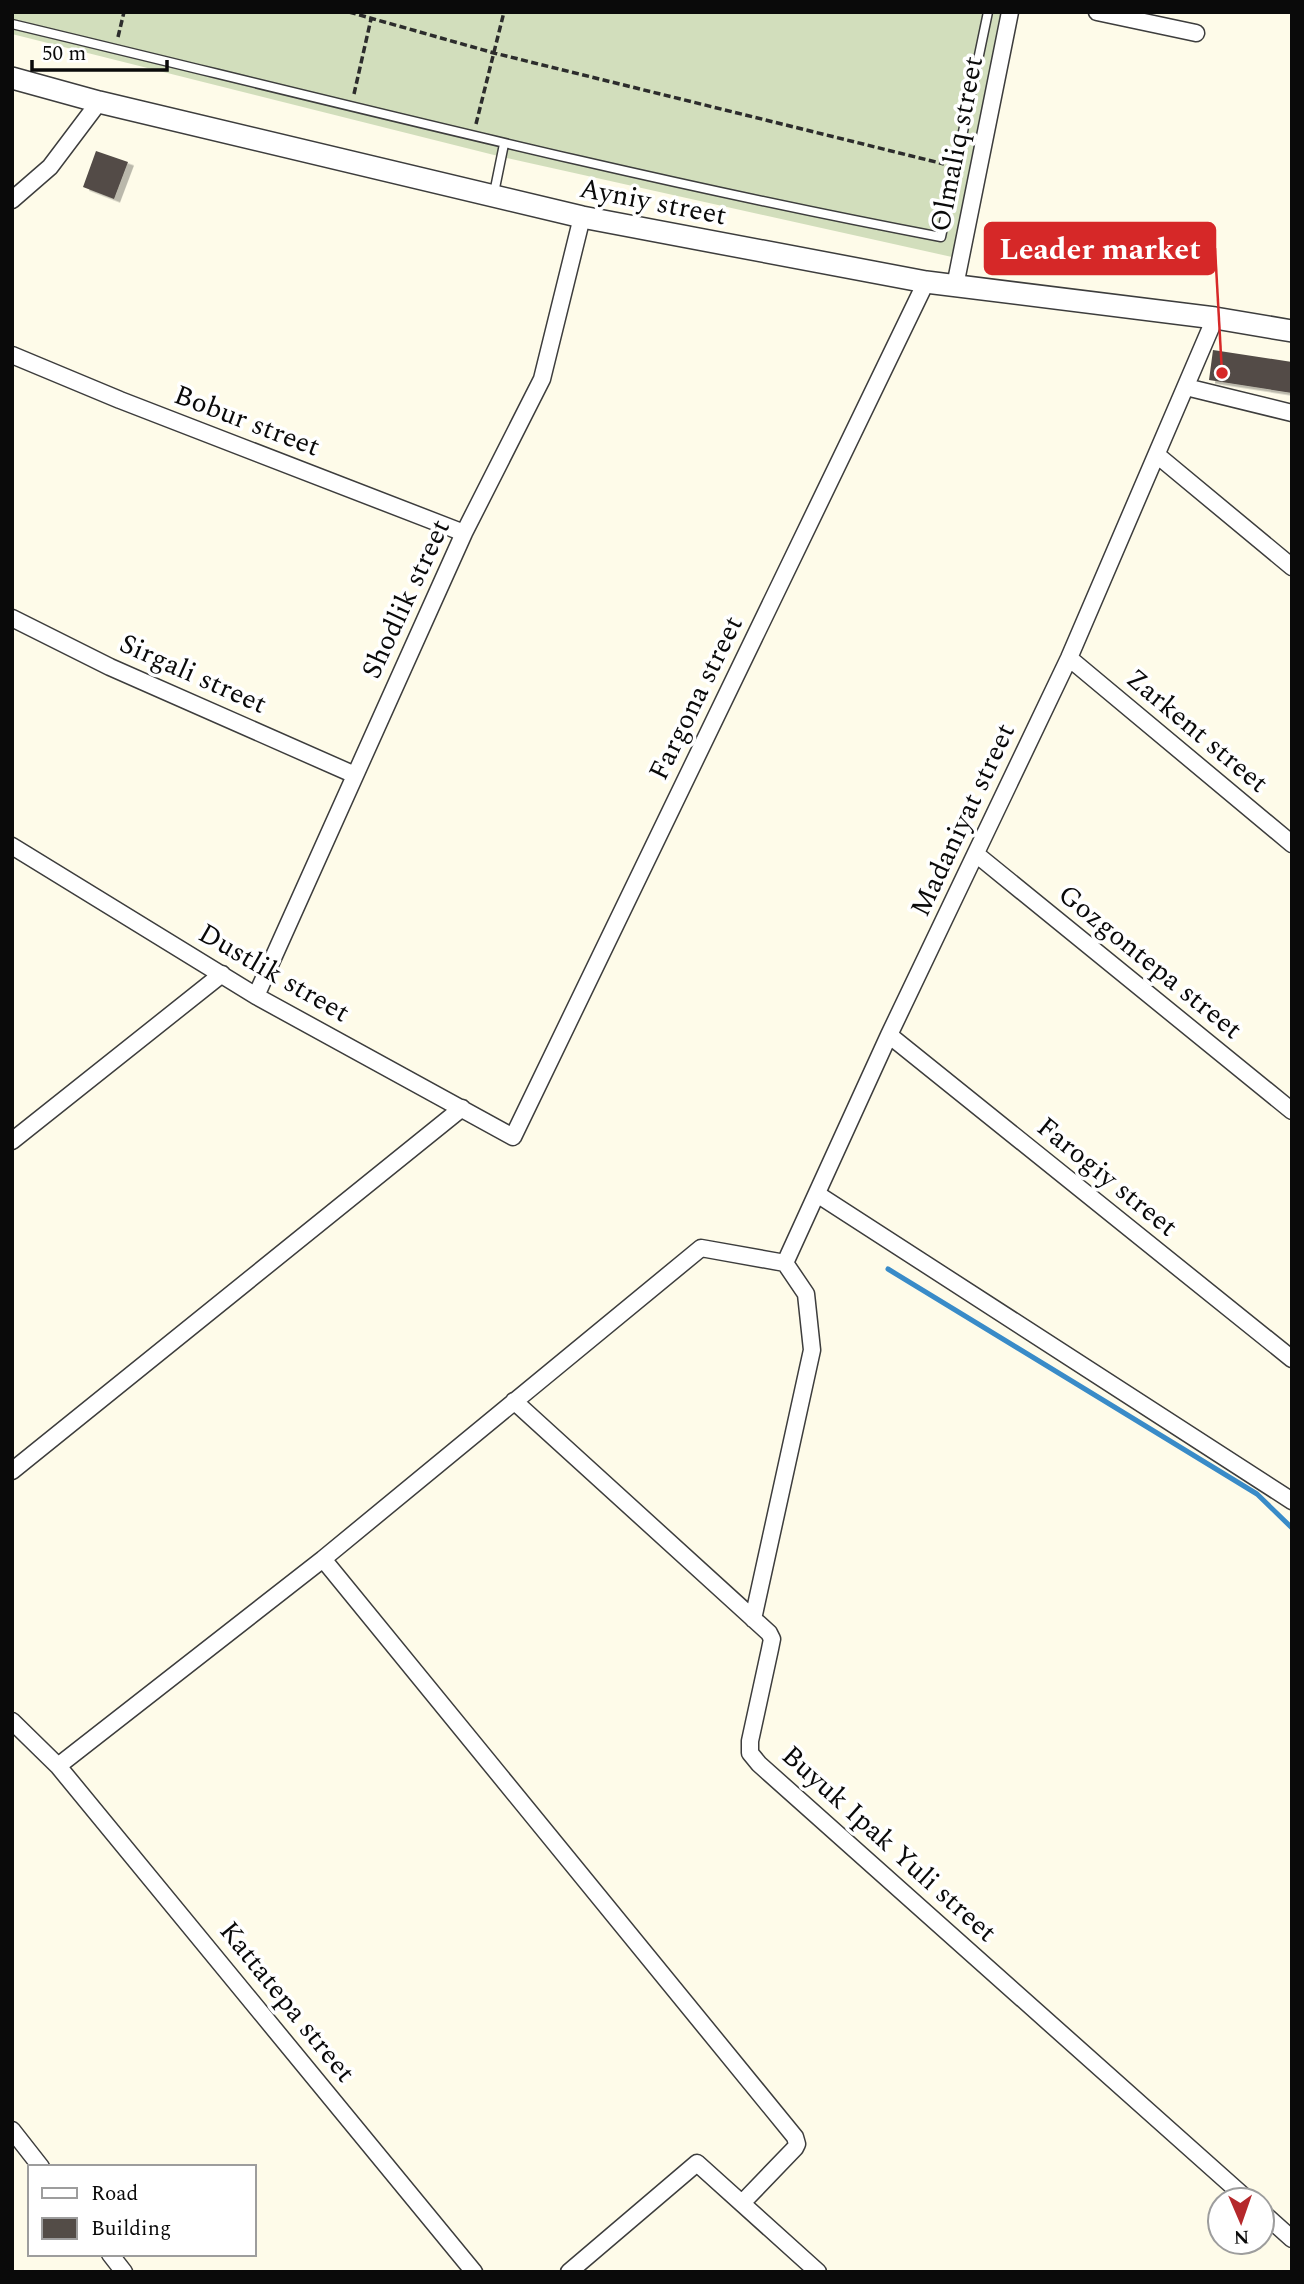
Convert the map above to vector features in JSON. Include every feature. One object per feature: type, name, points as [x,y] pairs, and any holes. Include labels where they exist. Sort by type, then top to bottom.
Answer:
[{"type":"street","name":"Olmaliq street","points":[[955,286],[1010,12]]},
{"type":"street","points":[[1097,12],[1196,33]]},
{"type":"street","name":"Ayniy street","points":[[12,78],[99,102],[582,217],[926,282],[1215,318],[1292,331]]},
{"type":"street","points":[[12,200],[50,167],[99,102]]},
{"type":"street","name":"Shodlik street","points":[[256,996],[464,533],[542,379],[582,217]]},
{"type":"street","name":"Fargona street","points":[[513,1137],[926,282]]},
{"type":"street","name":"Madaniyat street","points":[[785,1263],[1069,658],[1215,318]]},
{"type":"street","name":"Bobur street","points":[[12,355],[120,400],[464,533]]},
{"type":"street","points":[[1186,387],[1292,413]]},
{"type":"street","points":[[1157,455],[1292,567]]},
{"type":"street","name":"Sirgali street","points":[[12,618],[110,667],[355,775]]},
{"type":"street","name":"Zarkent street","points":[[1069,658],[1292,844]]},
{"type":"street","name":"Dustlik street","points":[[12,846],[256,996],[513,1137]]},
{"type":"street","name":"Gozgontepa street","points":[[976,854],[1292,1111]]},
{"type":"street","points":[[12,1141],[222,975]]},
{"type":"street","name":"Farogiy street","points":[[890,1035],[1292,1359]]},
{"type":"street","points":[[12,1471],[462,1108]]},
{"type":"street","points":[[817,1194],[1292,1501]]},
{"type":"street","points":[[58,1766],[323,1559],[701,1248],[785,1263],[806,1294],[812,1350],[753,1619]]},
{"type":"street","name":"Buyuk Ipak Yuli street","points":[[514,1401],[772,1639],[750,1741],[750,1753],[759,1764],[1232,2186]]},
{"type":"street","points":[[323,1559],[795,2137],[797,2144],[794,2148],[743,2202]]},
{"type":"street","name":"Kattatepa street","points":[[12,1721],[58,1766],[474,2272]]},
{"type":"street","points":[[12,2130],[39,2165]]},
{"type":"street","points":[[569,2272],[697,2162],[818,2272]]},
{"type":"street","points":[[1276,2225],[1292,2239]]},
{"type":"street","points":[[112,2256],[124,2272]]},
{"type":"lane","points":[[12,24],[505,144],[941,237],[988,12]]},
{"type":"lane","points":[[494,196],[505,144]]},
{"type":"path","points":[[115,49],[124,12]]},
{"type":"path","points":[[349,12],[494,53],[956,167]]},
{"type":"path","points":[[473,136],[504,12]]},
{"type":"path","points":[[351,106],[371,18]]},
{"type":"green space","points":[[12,12],[1003,12],[952,257],[502,157],[12,34]]},
{"type":"building","points":[[96,151],[128,162],[114,199],[83,187]]},
{"type":"building","points":[[1213,350],[1292,362],[1292,393],[1209,380]]},
{"type":"waterway","points":[[888,1269],[1257,1494],[1292,1528]]},
{"type":"place","name":"Leader market","points":[[1222,373]]}]
